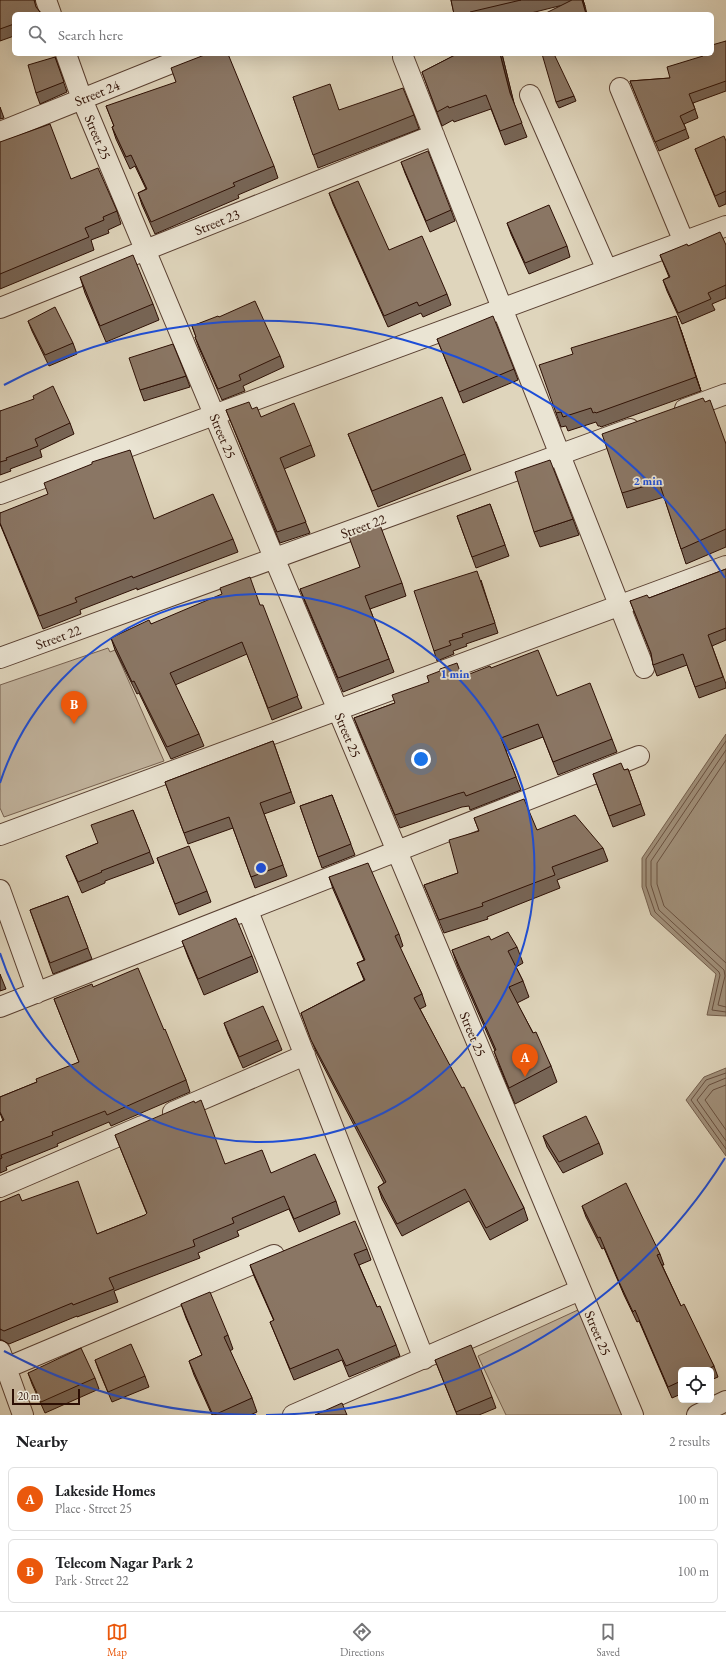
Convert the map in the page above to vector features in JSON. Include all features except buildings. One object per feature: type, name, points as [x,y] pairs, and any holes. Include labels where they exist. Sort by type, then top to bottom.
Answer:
[{"type":"street","points":[[46,0],[50,12]]},
{"type":"street","name":"Street 25","points":[[67,56],[82,99],[633,1415]]},
{"type":"street","name":"Street 24","points":[[0,132],[189,56]]},
{"type":"street","points":[[403,57],[644,668]]},
{"type":"street","points":[[620,88],[684,242]]},
{"type":"street","points":[[530,95],[607,270]]},
{"type":"street","name":"Street 23","points":[[0,308],[146,251],[434,134]]},
{"type":"street","points":[[0,494],[726,226]]},
{"type":"street","points":[[668,415],[726,394]]},
{"type":"street","name":"Street 22","points":[[0,658],[646,423]]},
{"type":"street","points":[[0,835],[726,566]]},
{"type":"street","points":[[0,1008],[639,756]]},
{"type":"street","points":[[0,890],[37,993]]},
{"type":"street","points":[[248,911],[305,1055],[361,1218],[424,1358]]},
{"type":"street","points":[[0,1187],[305,1055]]},
{"type":"street","points":[[23,1415],[3,1360],[288,1249]]},
{"type":"street","points":[[293,1415],[580,1290]]},
{"type":"street","points":[[697,1415],[726,1401]]},
{"type":"shaded area","points":[[108,648],[110,652],[115,650],[164,761],[4,817],[0,808],[0,685]]},
{"type":"shaded area","points":[[580,1309],[626,1415],[506,1415],[478,1356]]},
{"type":"water","points":[[726,734],[726,1016],[707,1015],[716,974],[651,915],[642,887],[642,858]]},
{"type":"water","points":[[726,1068],[726,1156],[686,1100],[704,1077]]},
{"type":"place","name":"Telecom Nagar Park 2","points":[[74,724]]},
{"type":"place","name":"Lakeside Homes","points":[[525,1077]]}]
